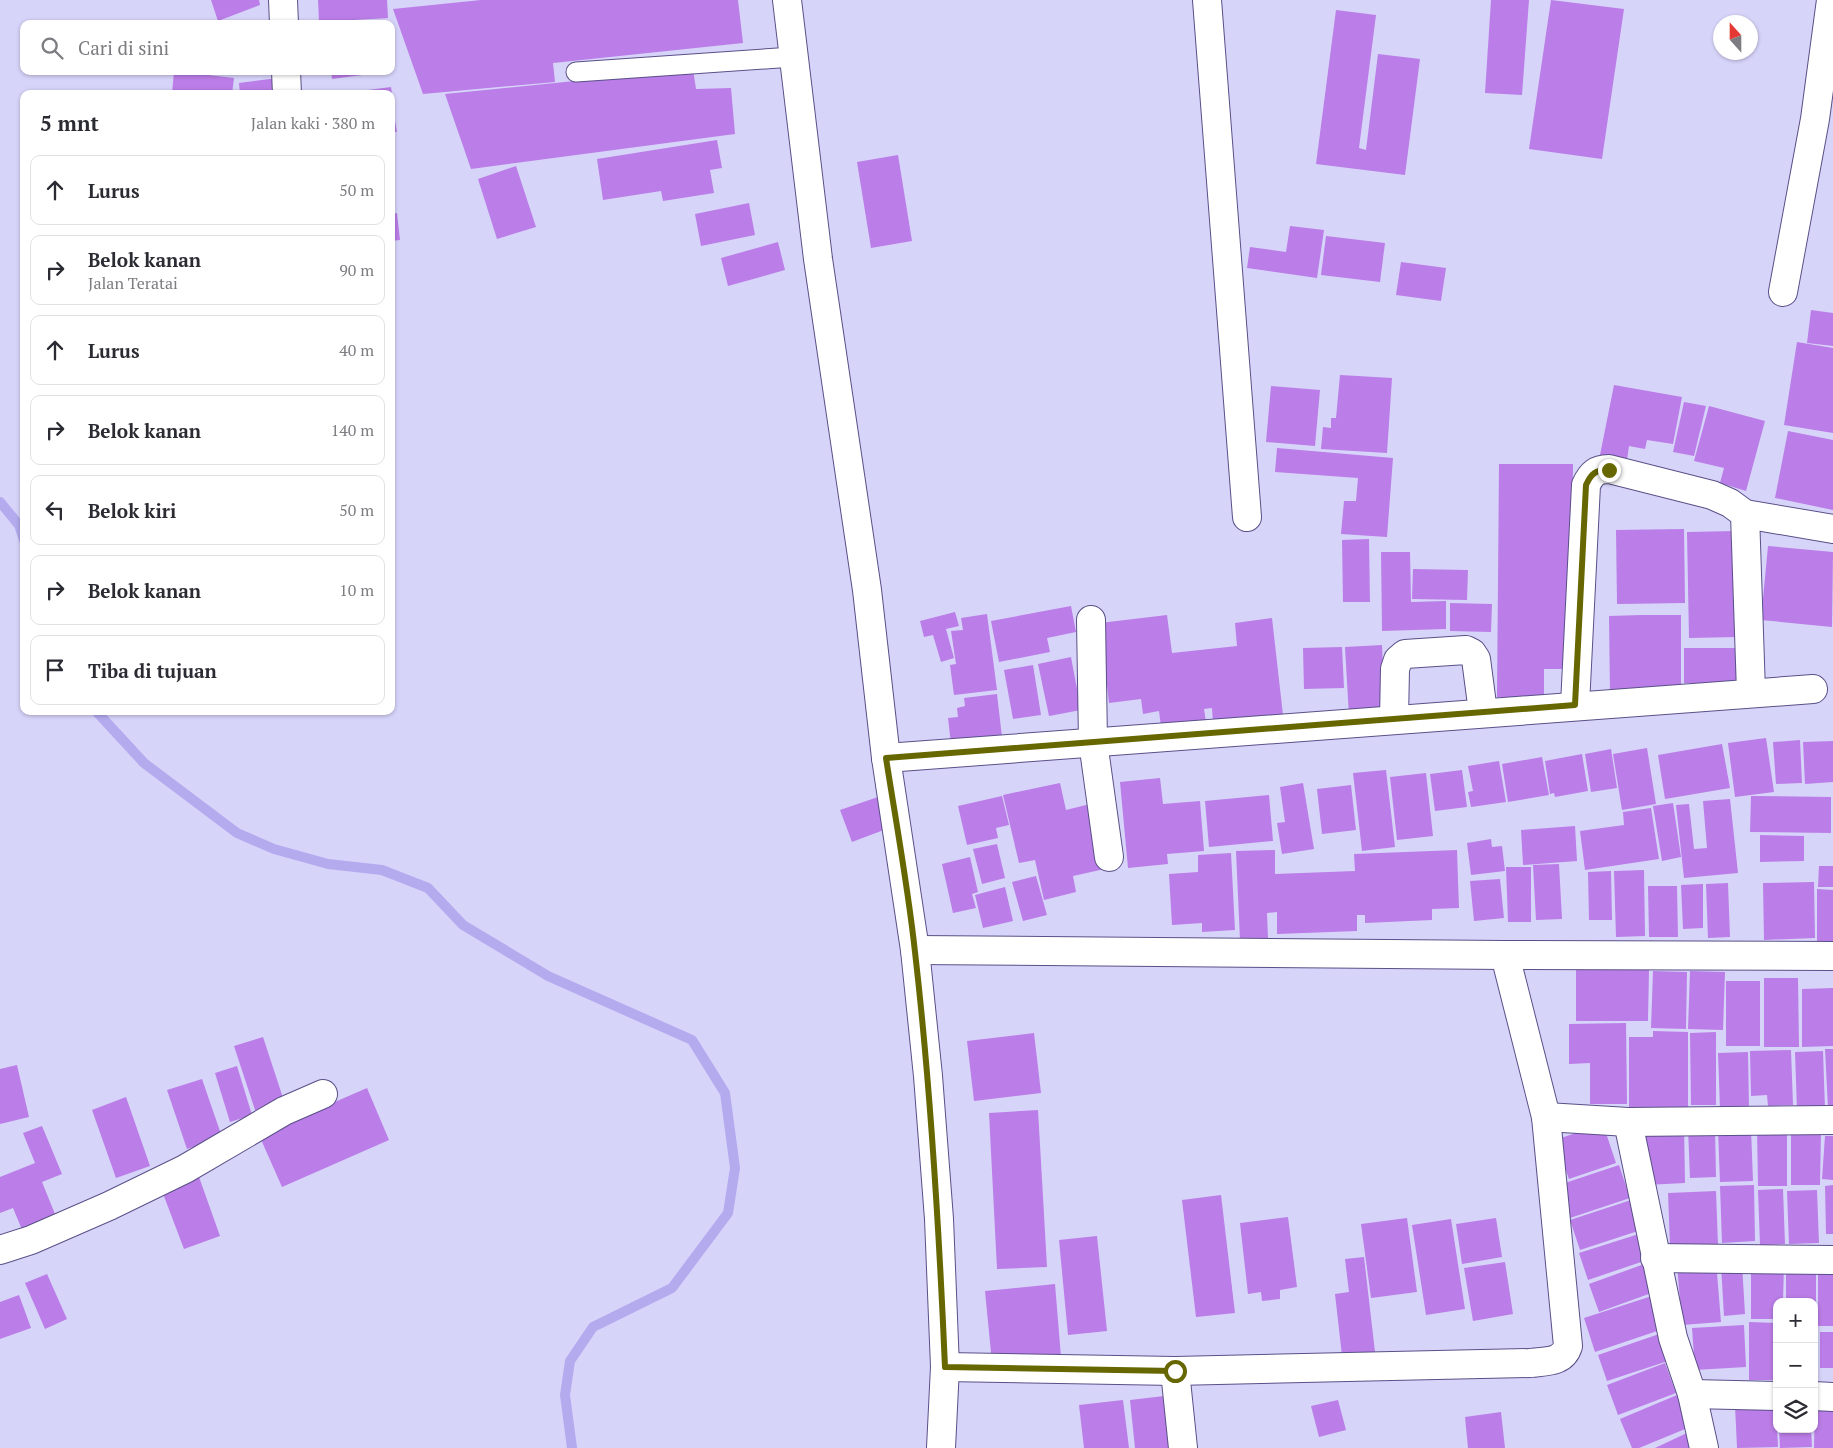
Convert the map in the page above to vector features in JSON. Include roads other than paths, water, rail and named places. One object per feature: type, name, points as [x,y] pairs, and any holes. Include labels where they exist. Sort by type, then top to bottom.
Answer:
[{"type":"street","points":[[283,0],[284,20]]},
{"type":"street","points":[[787,0],[825,306],[867,590],[886,758],[915,950],[928,1076],[939,1219],[945,1367],[941,1447]]},
{"type":"street","points":[[1207,0],[1247,517]]},
{"type":"street","points":[[1784,292],[1814,120],[1831,0]]},
{"type":"street","points":[[286,75],[287,90]]},
{"type":"street","points":[[1575,705],[1586,485],[1593,473],[1602,469],[1609,470],[1712,495],[1730,503],[1744,514],[1833,529]]},
{"type":"street","points":[[1744,514],[1751,692]]},
{"type":"street","points":[[1091,620],[1092,742],[1109,857]]},
{"type":"street","points":[[1394,719],[1396,669],[1398,660],[1406,654],[1466,650],[1472,653],[1476,658],[1482,712]]},
{"type":"street","points":[[886,758],[1575,705],[1813,689]]},
{"type":"street","points":[[915,950],[1833,956]]},
{"type":"street","points":[[945,1367],[1175,1371],[1530,1363],[1562,1358],[1566,1354],[1568,1346],[1546,1118],[1505,955]]},
{"type":"street","points":[[0,1250],[31,1240],[177,1174],[284,1111],[323,1094]]},
{"type":"street","points":[[1546,1118],[1628,1122],[1833,1120]]},
{"type":"street","points":[[1628,1122],[1673,1338],[1692,1394],[1704,1448]]},
{"type":"street","points":[[1655,1258],[1833,1260]]},
{"type":"street","points":[[1175,1371],[1183,1448]]},
{"type":"street","points":[[1692,1394],[1773,1396]]},
{"type":"street","points":[[1818,1396],[1833,1397]]},
{"type":"lane","points":[[576,72],[793,57]]},
{"type":"waterway","points":[[0,502],[20,528]]},
{"type":"waterway","points":[[100,715],[144,763],[237,833],[274,849],[328,864],[382,870],[428,888],[463,925],[548,976],[692,1040],[725,1093],[735,1168],[728,1213],[672,1288],[593,1327],[570,1361],[565,1395],[572,1448]]}]
